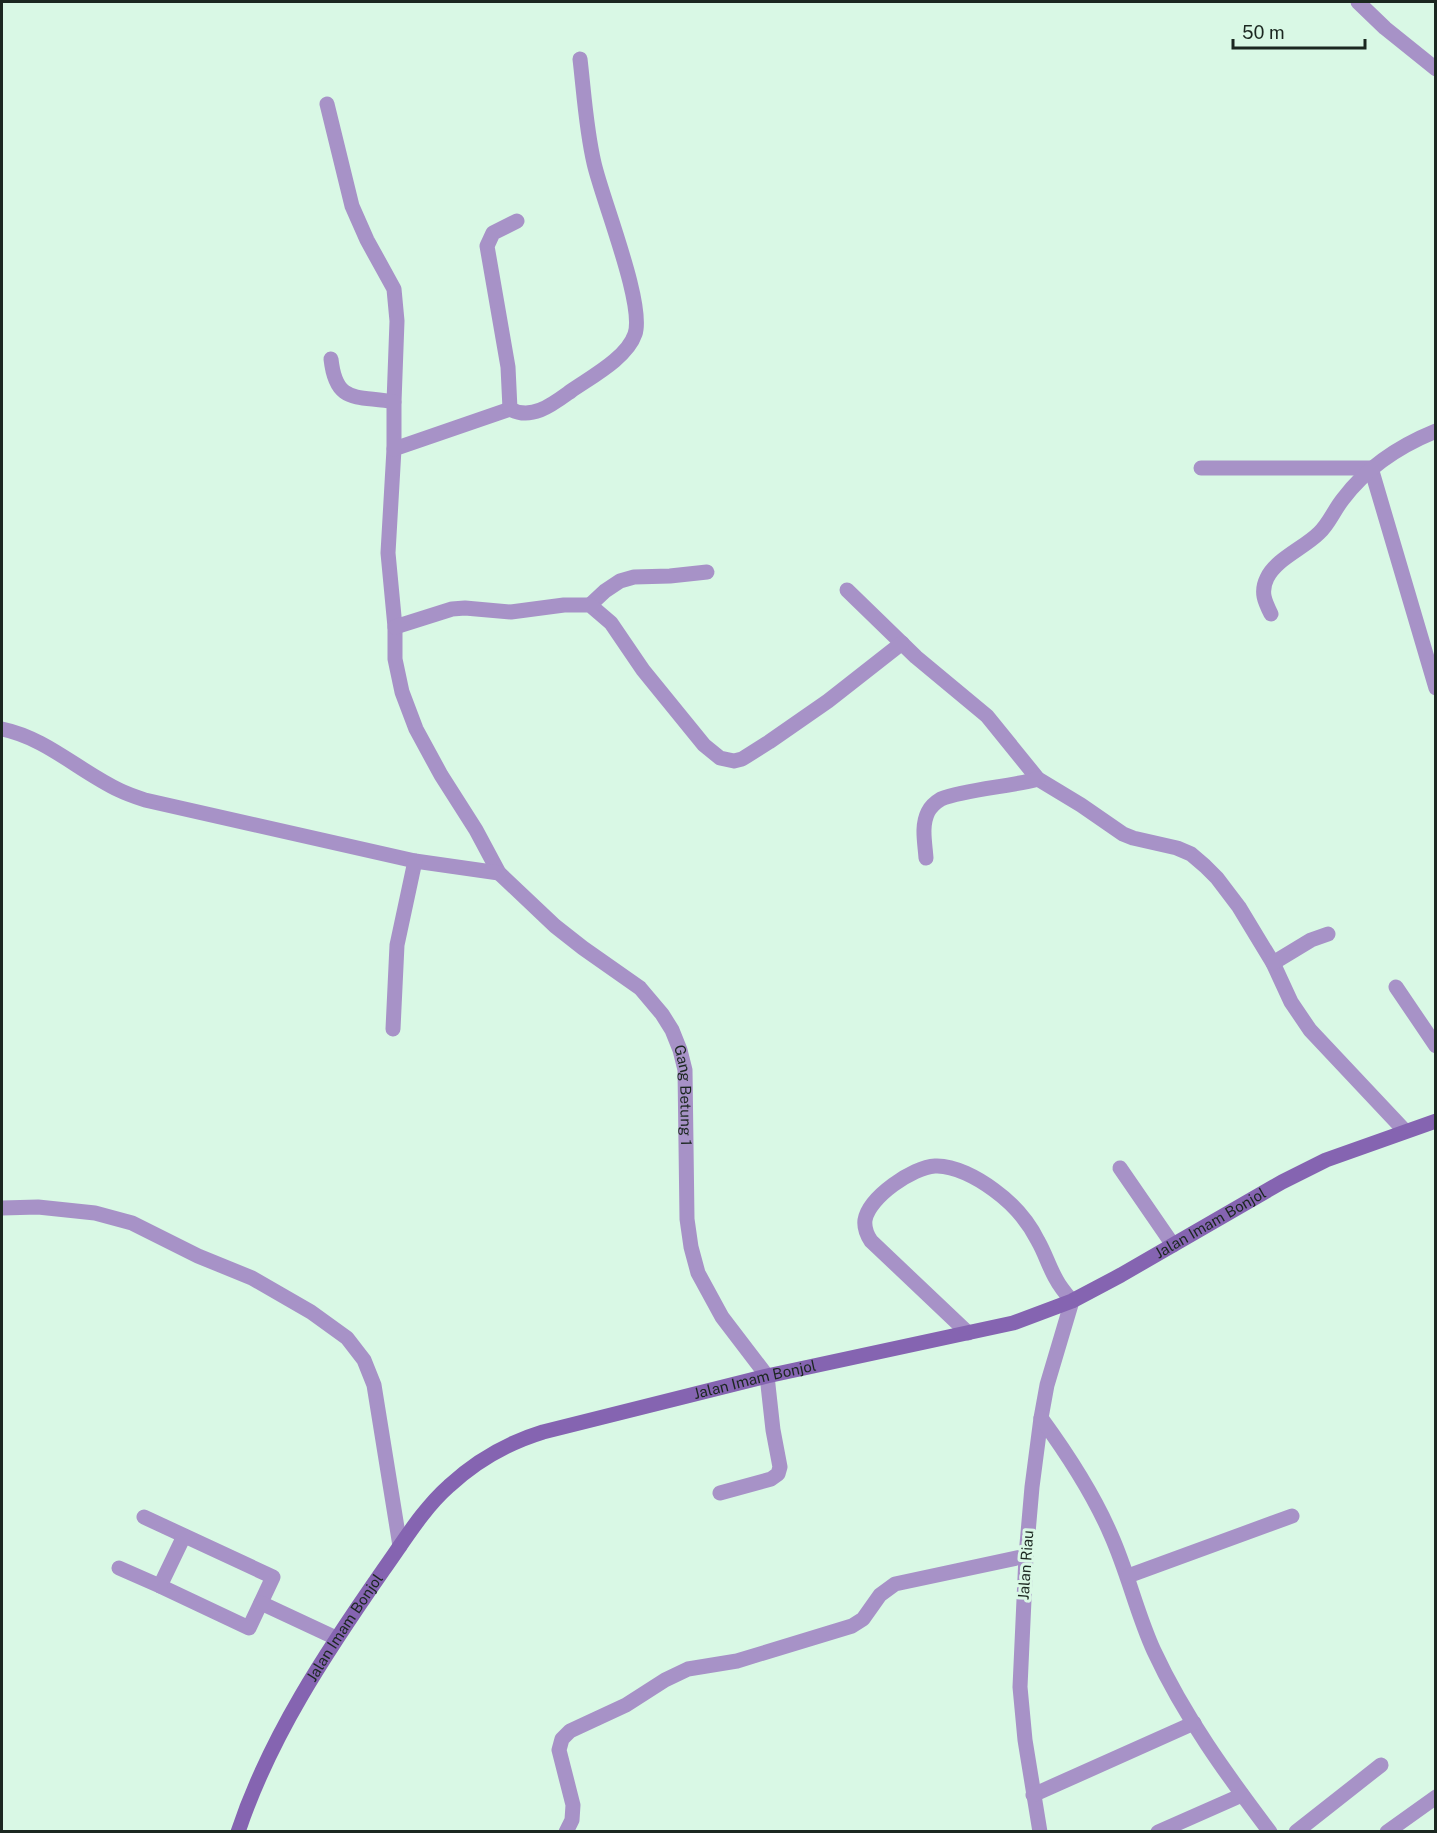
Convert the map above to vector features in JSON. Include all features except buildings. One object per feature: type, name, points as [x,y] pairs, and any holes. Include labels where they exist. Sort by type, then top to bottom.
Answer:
[{"type":"main road","name":"Jalan Imam Bonjol","points":[[238,1832],[252,1790],[285,1726],[336,1638],[429,1506],[448,1486],[474,1466],[519,1440],[767,1376],[1013,1323],[1072,1301],[1282,1182],[1326,1160],[1436,1121]]},
{"type":"street","points":[[1358,2],[1385,28],[1436,69]]},
{"type":"street","points":[[394,449],[510,409],[522,414],[532,414],[565,396],[620,356],[630,346],[636,332],[636,313],[594,164],[580,59]]},
{"type":"street","name":"Gang Betung 1","points":[[327,105],[355,214],[394,288],[397,321],[394,449],[388,553],[395,627],[395,659],[402,692],[416,729],[499,873],[561,932],[640,988],[672,1030],[681,1050],[685,1070],[687,1219],[698,1273],[722,1317],[767,1376]]},
{"type":"street","points":[[510,409],[507,357],[487,246],[493,233],[517,221]]},
{"type":"street","points":[[331,359],[334,378],[342,391],[353,397],[394,402]]},
{"type":"street","points":[[1271,614],[1264,598],[1267,578],[1283,561],[1322,530],[1341,501],[1371,468],[1407,444],[1436,431]]},
{"type":"street","points":[[1200,468],[1371,468]]},
{"type":"street","points":[[1371,468],[1436,688]]},
{"type":"street","points":[[590,605],[620,581],[634,577],[707,572]]},
{"type":"street","points":[[847,590],[902,643],[987,716],[1038,779],[1081,804],[1123,834],[1177,848],[1191,854],[1217,878],[1239,907],[1273,963],[1291,1002],[1310,1030],[1405,1131]]},
{"type":"street","points":[[395,627],[452,609],[511,612],[564,605],[590,605],[611,622],[643,670],[704,745],[720,758],[734,761],[742,759],[770,742],[902,643]]},
{"type":"street","points":[[2,729],[24,736],[57,752],[118,790],[145,800],[415,861],[499,873]]},
{"type":"street","points":[[926,858],[923,828],[927,813],[932,806],[941,800],[958,795],[1038,779]]},
{"type":"street","points":[[393,1029],[397,945],[415,861]]},
{"type":"street","points":[[1273,963],[1311,940],[1328,934]]},
{"type":"street","points":[[1396,987],[1436,1046]]},
{"type":"street","points":[[968,1333],[871,1241],[866,1233],[865,1219],[869,1209],[882,1194],[910,1174],[922,1169],[932,1166],[954,1169],[992,1188],[1029,1225],[1056,1279],[1072,1301]]},
{"type":"street","points":[[1120,1168],[1173,1245]]},
{"type":"street","points":[[2,1208],[38,1208],[95,1213],[132,1223],[198,1256],[252,1278],[310,1312],[347,1338],[364,1360],[374,1385],[400,1546]]},
{"type":"street","name":"Jalan Riau","points":[[1040,1832],[1033,1795],[1020,1687],[1026,1556],[1041,1418],[1047,1385],[1072,1301]]},
{"type":"street","points":[[720,1493],[771,1479],[780,1471],[767,1376]]},
{"type":"street","points":[[1041,1418],[1071,1461],[1095,1502],[1128,1576],[1153,1649],[1194,1723],[1242,1795],[1270,1832]]},
{"type":"street","points":[[1128,1576],[1292,1516]]},
{"type":"street","points":[[119,1568],[249,1628],[273,1577],[144,1517]]},
{"type":"street","points":[[160,1586],[184,1536]]},
{"type":"street","points":[[566,1832],[572,1820],[573,1805],[559,1755],[559,1745],[570,1731],[626,1705],[665,1680],[688,1669],[737,1661],[852,1626],[863,1619],[880,1595],[895,1584],[1026,1556]]},
{"type":"street","points":[[261,1603],[336,1638]]},
{"type":"street","points":[[1033,1795],[1194,1723]]},
{"type":"street","points":[[1296,1832],[1381,1765]]},
{"type":"street","points":[[1158,1832],[1242,1795]]},
{"type":"street","points":[[1388,1832],[1433,1803]]}]
